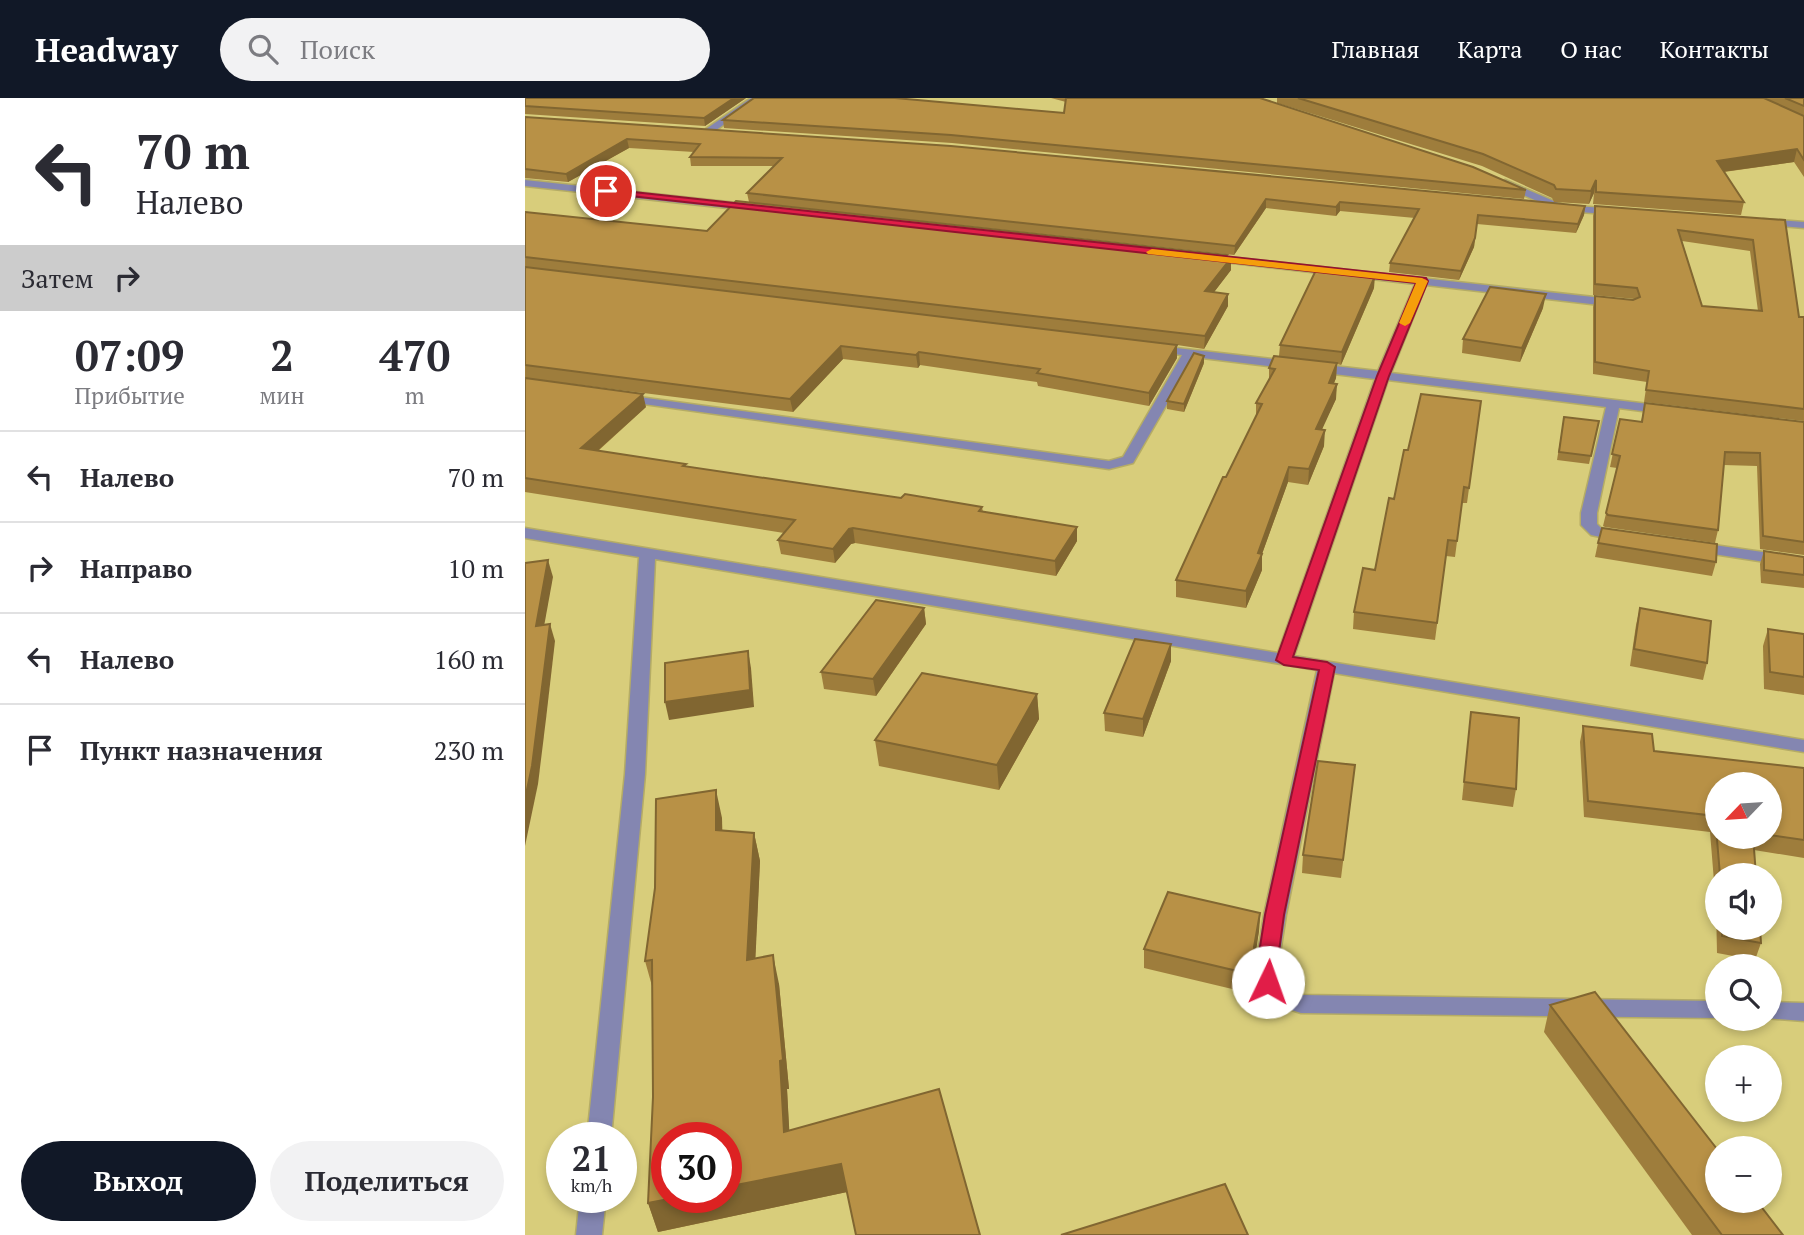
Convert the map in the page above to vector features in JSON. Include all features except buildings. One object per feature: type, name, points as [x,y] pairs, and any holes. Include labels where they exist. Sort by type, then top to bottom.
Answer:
[{"type":"street","points":[[709,131],[757,98]]},
{"type":"street","points":[[696,130],[722,132]]},
{"type":"street","points":[[1489,176],[1561,208]]},
{"type":"street","points":[[525,183],[769,209]]},
{"type":"street","points":[[1520,204],[1626,212]]},
{"type":"street","points":[[1757,222],[1804,225]]},
{"type":"street","points":[[1204,257],[1631,305]]},
{"type":"street","points":[[1284,660],[1383,376],[1422,281]]},
{"type":"street","points":[[1134,346],[1681,412]]},
{"type":"street","points":[[607,395],[1109,465],[1128,460],[1190,352]]},
{"type":"street","points":[[1613,404],[1589,513],[1589,525],[1593,531],[1601,534],[1641,540]]},
{"type":"street","points":[[525,533],[1804,746]]},
{"type":"street","points":[[1682,546],[1804,563]]},
{"type":"street","points":[[601,1122],[635,774],[647,552]]},
{"type":"street","points":[[1327,667],[1275,915],[1267,966],[1268,982],[1277,995],[1301,1004],[1705,1010]]},
{"type":"street","points":[[1782,1011],[1804,1012]]},
{"type":"street","points":[[589,1235],[591,1213]]},
{"type":"slow traffic","points":[[1152,252],[1422,281],[1405,323]]},
{"type":"route","points":[[606,191],[1422,281],[1383,376],[1284,660],[1327,667],[1275,915],[1267,966],[1268,982]]}]
